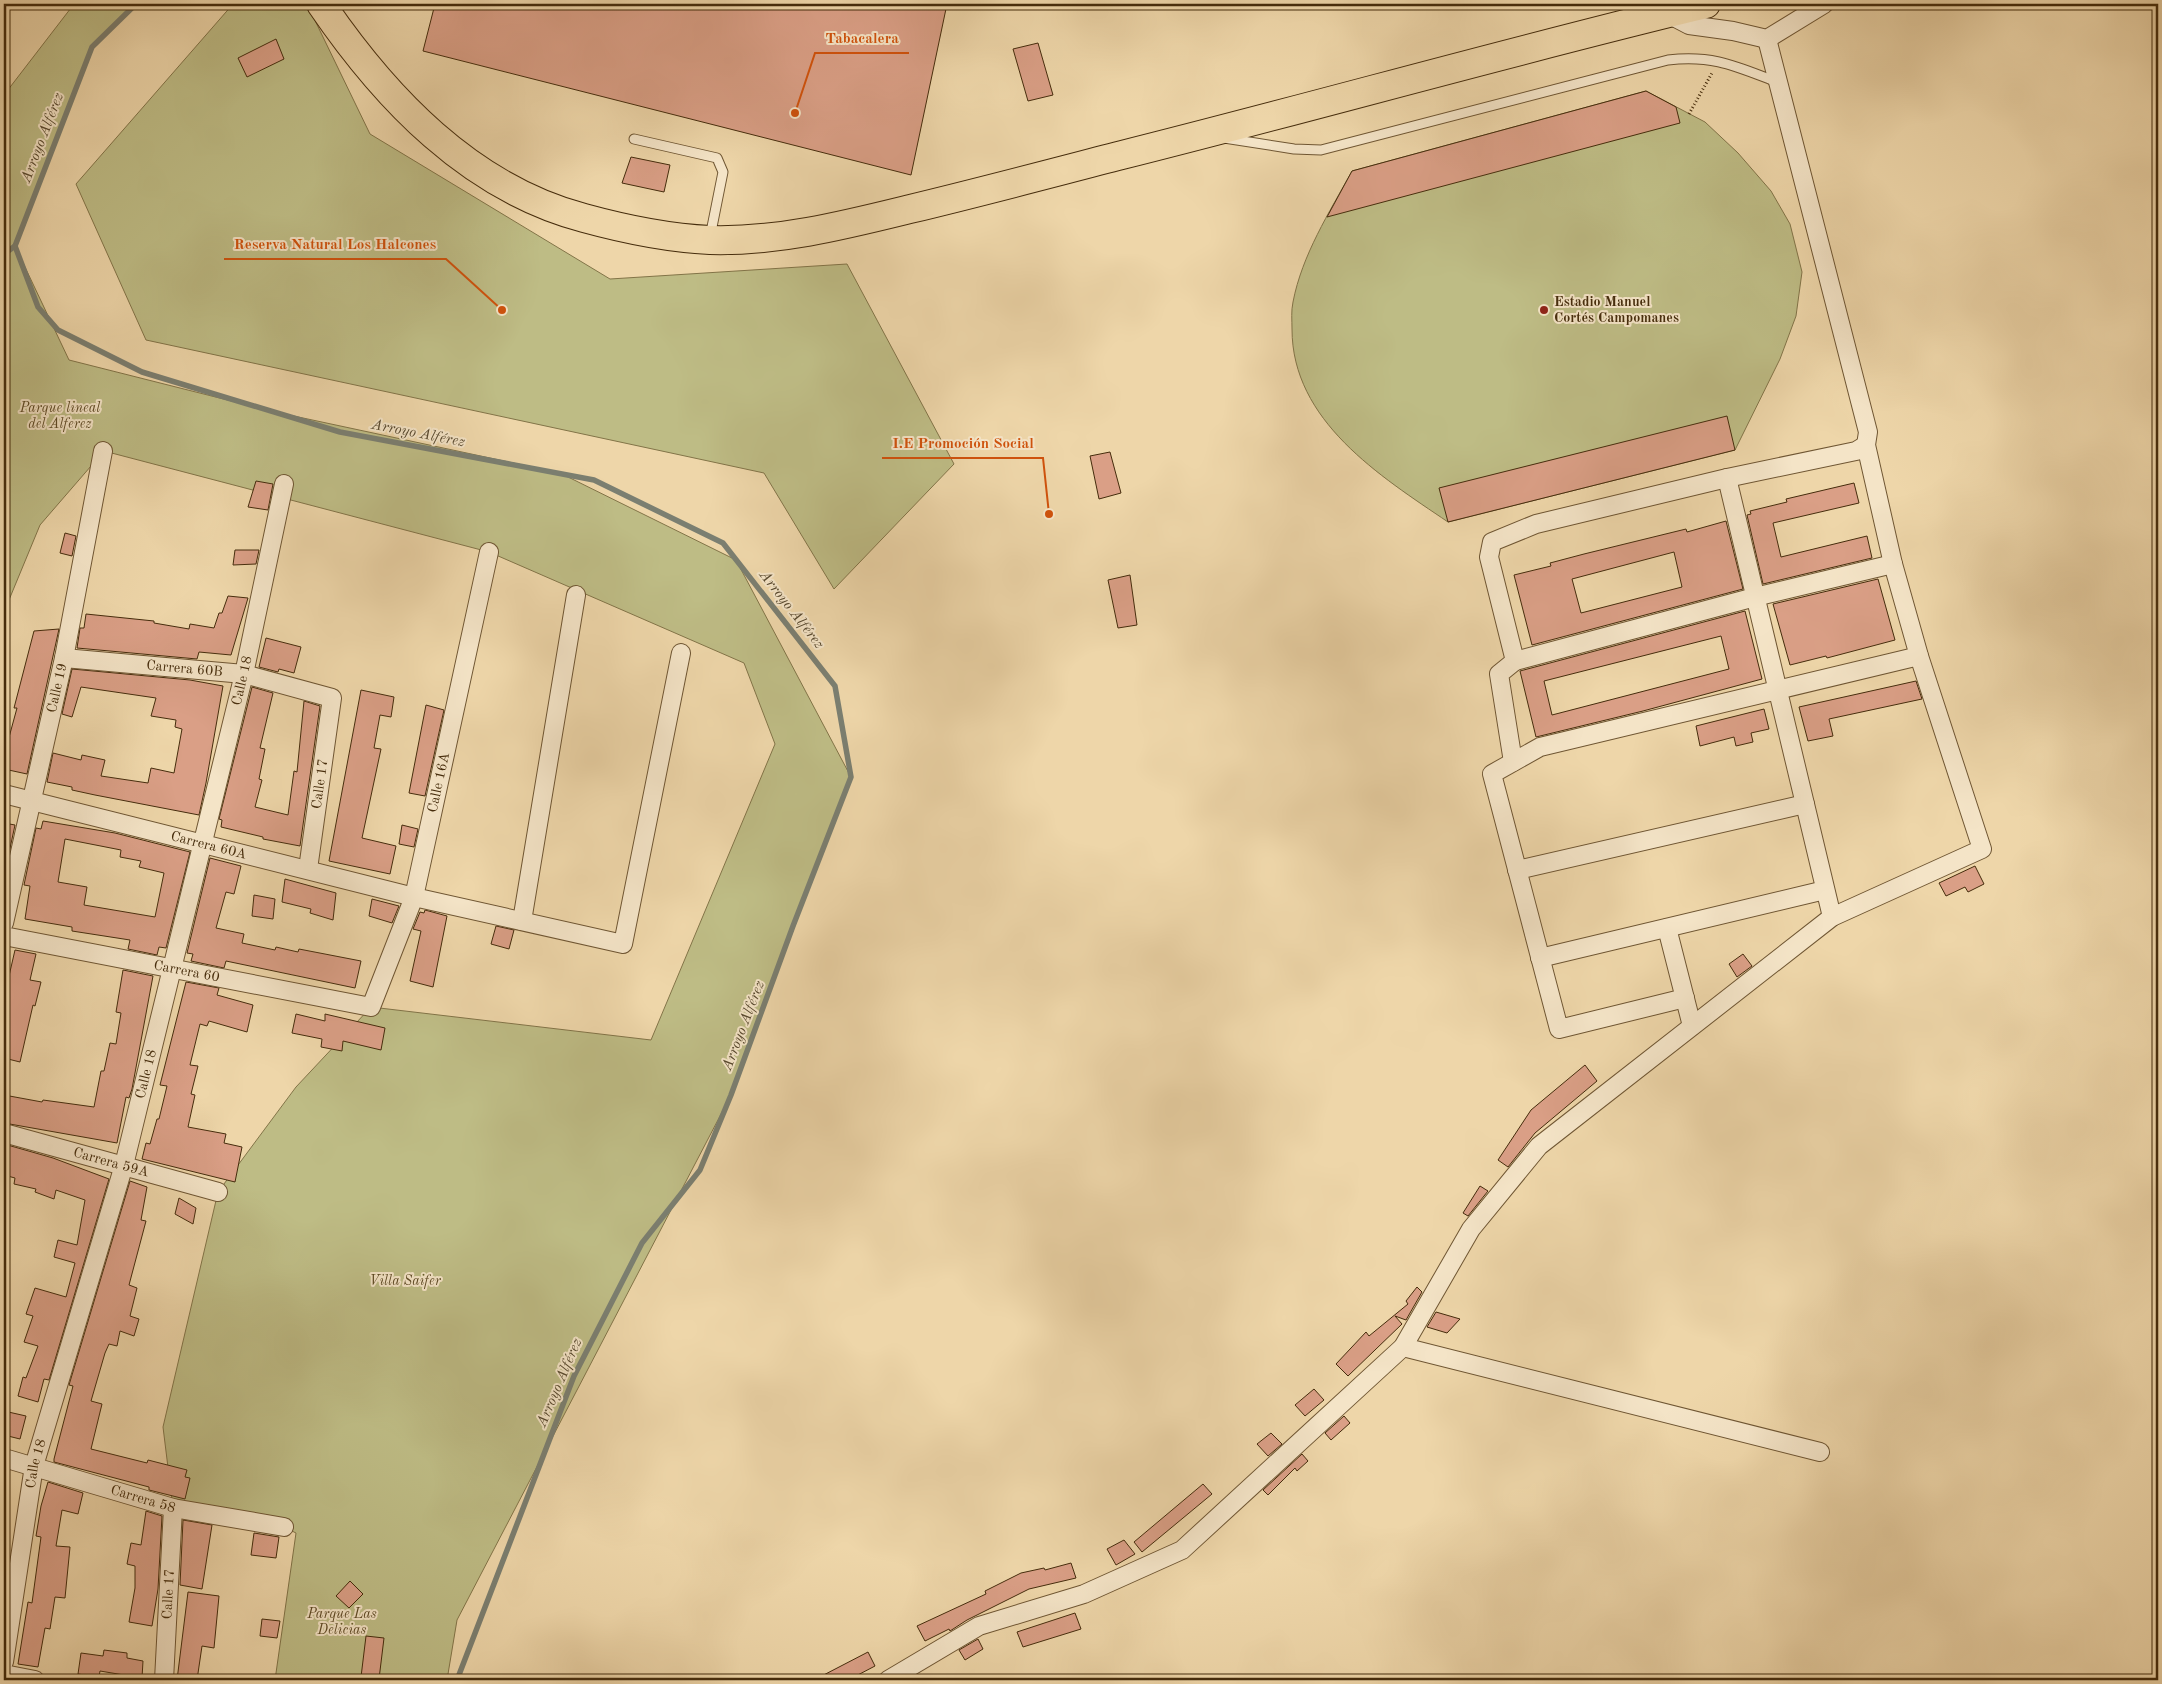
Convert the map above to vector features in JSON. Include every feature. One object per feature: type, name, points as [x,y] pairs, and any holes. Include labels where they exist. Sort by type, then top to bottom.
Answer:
[{"type":"main road","points":[[321,4],[362,62],[402,105],[431,132],[486,175],[514,192],[582,218],[642,232],[710,240],[768,238],[840,226],[1204,135],[1706,4]]},
{"type":"street","points":[[1666,13],[1690,25],[1732,31],[1767,40],[1824,4]]},
{"type":"street","points":[[888,1680],[978,1626],[1084,1594],[1182,1550],[1403,1347],[1471,1230],[1539,1146],[1832,917],[1982,849],[1919,656],[1893,564],[1866,445],[1868,432],[1767,40]]},
{"type":"street","points":[[1515,661],[1489,557],[1492,542],[1536,524],[1726,478],[1856,451],[1866,445]]},
{"type":"street","name":"Calle 19","points":[[4,923],[64,658],[103,451]]},
{"type":"street","points":[[1726,478],[1832,917]]},
{"type":"street","name":"Calle 18","points":[[4,1662],[34,1466],[124,1165],[244,674],[284,484]]},
{"type":"street","name":"Calle 16A","points":[[370,1007],[414,897],[489,552]]},
{"type":"street","points":[[1512,762],[1499,674],[1515,661],[1755,597],[1893,564]]},
{"type":"street","points":[[522,921],[576,595]]},
{"type":"street","name":"Carrera 60A","points":[[4,794],[414,897],[623,944],[681,653]]},
{"type":"street","points":[[1685,998],[1559,1029],[1492,774],[1540,747],[1919,656]]},
{"type":"street","name":"Carrera 60B","points":[[64,658],[244,674],[332,698]]},
{"type":"street","name":"Calle 17","points":[[308,869],[332,698]]},
{"type":"street","points":[[1517,870],[1805,804]]},
{"type":"street","points":[[1540,958],[1825,890]]},
{"type":"street","points":[[1668,928],[1692,1026]]},
{"type":"street","name":"Carrera 60","points":[[4,936],[370,1007]]},
{"type":"street","name":"Carrera 59A","points":[[4,1134],[218,1192]]},
{"type":"street","points":[[1403,1347],[1820,1452]]},
{"type":"street","name":"Carrera 58","points":[[4,1458],[173,1508],[284,1527]]},
{"type":"street","name":"Calle 17","points":[[164,1680],[173,1508]]},
{"type":"street","points":[[4,1674],[35,1680]]},
{"type":"lane","points":[[1204,135],[1294,150],[1321,150],[1668,60],[1692,57],[1720,61],[1777,82]]},
{"type":"lane","points":[[634,139],[717,158],[723,172],[710,240]]},
{"type":"path","points":[[1689,114],[1720,61]]},
{"type":"green space","points":[[74,4],[136,4],[92,47],[15,246],[69,360],[275,412],[560,473],[736,560],[851,777],[731,1095],[457,1620],[447,1680],[275,1680],[296,1533],[284,1527],[173,1508],[163,1427],[218,1192],[296,1087],[371,1007],[651,1040],[775,744],[744,663],[489,552],[104,451],[40,525],[4,612],[4,95]]},
{"type":"green space","points":[[233,4],[307,4],[370,134],[610,279],[847,264],[954,464],[834,589],[764,473],[146,340],[76,184]]},
{"type":"green space","name":"Estadio Manuel Cortés Campomanes","points":[[1646,91],[1705,122],[1738,153],[1771,191],[1790,224],[1802,272],[1796,316],[1780,359],[1735,450],[1448,522],[1395,485],[1344,443],[1323,418],[1307,392],[1296,362],[1292,312],[1297,285],[1310,251],[1352,171]]},
{"type":"building","points":[[435,4],[947,4],[911,175],[423,51]]},
{"type":"building","points":[[276,39],[284,59],[247,77],[238,58]]},
{"type":"building","points":[[1038,43],[1053,95],[1028,101],[1013,49]]},
{"type":"building","points":[[1646,91],[1676,107],[1680,123],[1327,217],[1352,171]]},
{"type":"building","points":[[631,157],[670,165],[664,192],[622,183]]},
{"type":"building","points":[[1727,416],[1735,450],[1448,522],[1439,488]]},
{"type":"building","points":[[1110,452],[1121,493],[1099,499],[1090,456]]},
{"type":"building","points":[[256,481],[273,484],[268,510],[248,507]]},
{"type":"building","points":[[1854,483],[1859,503],[1773,523],[1781,557],[1867,536],[1872,558],[1763,584],[1747,515],[1751,514],[1750,511],[1787,502],[1786,499]]},
{"type":"building","points":[[1726,521],[1743,589],[1532,645],[1514,575],[1551,566],[1550,563],[1584,554],[1686,529],[1687,532]],"holes":[[[1674,552],[1682,587],[1581,613],[1572,579]]]},
{"type":"building","points":[[65,533],[76,536],[72,556],[60,553]]},
{"type":"building","points":[[235,550],[259,550],[256,564],[233,565]]},
{"type":"building","points":[[1130,575],[1137,625],[1118,628],[1108,580]]},
{"type":"building","points":[[1878,579],[1895,640],[1827,658],[1826,656],[1790,665],[1773,604]]},
{"type":"building","points":[[228,596],[248,598],[231,655],[199,652],[197,659],[77,648],[80,628],[84,628],[86,614],[154,621],[154,623],[189,629],[190,624],[214,628]]},
{"type":"building","points":[[1745,611],[1762,679],[1536,737],[1520,671]],"holes":[[[1721,636],[1729,669],[1552,715],[1544,681]]]},
{"type":"building","points":[[59,629],[27,774],[4,769],[4,740],[8,741],[17,708],[14,708],[34,631]]},
{"type":"building","points":[[266,638],[301,647],[294,673],[279,669],[278,672],[259,667]]},
{"type":"building","points":[[72,669],[190,680],[223,686],[199,815],[95,795],[72,790],[72,787],[47,782],[53,753],[81,760],[82,755],[105,760],[101,776],[148,783],[151,768],[174,773],[182,729],[175,727],[176,720],[151,716],[156,698],[81,687],[72,717],[62,714]]},
{"type":"building","points":[[1916,681],[1922,699],[1829,719],[1833,736],[1808,741],[1799,707]]},
{"type":"building","points":[[252,687],[273,693],[260,748],[265,749],[259,779],[262,780],[255,807],[288,815],[294,771],[297,772],[304,701],[320,706],[300,846],[263,839],[263,837],[221,827],[222,820],[219,819]]},
{"type":"building","points":[[361,690],[394,697],[391,717],[380,715],[374,748],[381,749],[362,838],[396,846],[390,874],[329,861]]},
{"type":"building","points":[[426,705],[444,710],[425,796],[409,793]]},
{"type":"building","points":[[1764,709],[1769,729],[1751,733],[1753,742],[1736,746],[1734,737],[1700,746],[1696,726]]},
{"type":"building","points":[[43,821],[115,833],[190,852],[166,948],[159,947],[157,955],[128,949],[130,940],[72,931],[72,927],[25,919],[30,886],[24,885],[36,828],[41,829]],"holes":[[[65,839],[121,850],[120,857],[141,861],[139,867],[164,873],[155,917],[84,905],[87,887],[58,882]]]},
{"type":"building","points":[[4,823],[15,825],[4,876]]},
{"type":"building","points":[[402,825],[418,829],[414,847],[399,844]]},
{"type":"building","points":[[210,858],[241,866],[234,894],[226,892],[216,928],[244,934],[242,943],[275,950],[276,947],[298,952],[299,949],[361,961],[355,988],[226,961],[224,968],[191,961],[193,954],[187,953]]},
{"type":"building","points":[[1975,866],[1984,884],[1968,892],[1965,887],[1946,896],[1939,883]]},
{"type":"building","points":[[285,879],[336,893],[333,920],[310,913],[311,909],[282,902]]},
{"type":"building","points":[[254,895],[275,899],[273,919],[252,916]]},
{"type":"building","points":[[372,899],[399,906],[392,923],[369,916]]},
{"type":"building","points":[[425,910],[447,916],[433,987],[410,981],[421,931],[413,929],[420,912],[424,913]]},
{"type":"building","points":[[496,926],[514,930],[509,949],[491,944]]},
{"type":"building","points":[[15,950],[36,954],[30,980],[41,982],[35,1006],[33,1005],[20,1062],[4,1058],[4,985],[6,975],[9,976]]},
{"type":"building","points":[[1743,954],[1752,966],[1737,977],[1729,964]]},
{"type":"building","points":[[123,970],[153,976],[132,1089],[129,1098],[126,1097],[117,1143],[4,1123],[4,1095],[42,1102],[43,1100],[94,1107],[101,1071],[104,1071],[110,1043],[116,1044],[121,1013],[116,1012]]},
{"type":"building","points":[[186,982],[219,988],[217,995],[253,1005],[247,1032],[209,1021],[207,1026],[200,1024],[190,1065],[198,1066],[191,1094],[195,1095],[188,1127],[226,1134],[224,1143],[242,1147],[235,1182],[142,1159],[146,1143],[150,1144],[157,1119],[159,1119],[167,1086],[160,1085]]},
{"type":"building","points":[[296,1014],[325,1021],[325,1014],[385,1028],[381,1050],[343,1041],[342,1051],[321,1047],[322,1039],[292,1033]]},
{"type":"building","points":[[1585,1065],[1597,1081],[1535,1133],[1508,1167],[1498,1160],[1531,1110]]},
{"type":"building","points":[[4,1144],[53,1158],[109,1179],[49,1380],[44,1379],[38,1402],[18,1396],[23,1377],[26,1378],[38,1346],[24,1342],[33,1316],[26,1314],[35,1288],[66,1297],[75,1263],[54,1257],[58,1240],[77,1245],[85,1200],[56,1190],[54,1199],[35,1192],[36,1189],[14,1184],[15,1178],[4,1175]]},
{"type":"building","points":[[130,1181],[147,1187],[141,1220],[146,1221],[129,1285],[137,1288],[130,1316],[139,1319],[134,1336],[120,1331],[117,1346],[109,1344],[105,1353],[91,1401],[102,1404],[91,1449],[147,1463],[148,1460],[187,1470],[185,1477],[190,1478],[185,1499],[149,1490],[149,1487],[54,1462],[73,1386],[69,1385]]},
{"type":"building","points":[[1480,1186],[1488,1191],[1468,1216],[1463,1213]]},
{"type":"building","points":[[179,1198],[196,1208],[193,1224],[175,1214]]},
{"type":"building","points":[[1417,1287],[1422,1292],[1406,1320],[1395,1316],[1402,1324],[1348,1376],[1336,1364],[1366,1332],[1369,1336],[1408,1304],[1406,1301]]},
{"type":"building","points":[[1436,1312],[1460,1319],[1447,1333],[1427,1327]]},
{"type":"building","points":[[1314,1389],[1324,1400],[1305,1416],[1295,1405]]},
{"type":"building","points":[[4,1411],[26,1416],[20,1439],[4,1435]]},
{"type":"building","points":[[1344,1416],[1350,1423],[1331,1440],[1325,1433]]},
{"type":"building","points":[[1271,1433],[1282,1444],[1268,1456],[1257,1444]]},
{"type":"building","points":[[1302,1454],[1308,1461],[1297,1471],[1295,1468],[1268,1495],[1263,1490]]},
{"type":"building","points":[[48,1482],[83,1493],[78,1514],[62,1510],[56,1546],[70,1547],[65,1598],[55,1597],[50,1629],[45,1628],[38,1667],[18,1664],[28,1602],[32,1603],[41,1537],[36,1536],[41,1506]]},
{"type":"building","points":[[1203,1484],[1212,1494],[1142,1552],[1134,1542]]},
{"type":"building","points":[[146,1511],[162,1516],[158,1589],[152,1626],[129,1622],[135,1588],[135,1566],[127,1564],[131,1543],[141,1545]]},
{"type":"building","points":[[183,1520],[212,1525],[202,1589],[180,1585]]},
{"type":"building","points":[[254,1533],[279,1537],[276,1558],[251,1555]]},
{"type":"building","points":[[1124,1540],[1135,1554],[1116,1565],[1107,1549]]},
{"type":"building","points":[[1071,1563],[1076,1578],[1029,1589],[967,1620],[950,1631],[949,1629],[925,1641],[917,1626],[986,1594],[985,1591],[1021,1573],[1044,1568],[1045,1570]]},
{"type":"building","points":[[350,1581],[363,1594],[349,1608],[336,1596]]},
{"type":"building","points":[[188,1592],[219,1596],[214,1648],[202,1646],[197,1680],[177,1680]]},
{"type":"building","points":[[1075,1613],[1081,1629],[1023,1647],[1017,1632]]},
{"type":"building","points":[[262,1619],[280,1621],[277,1638],[260,1636]]},
{"type":"building","points":[[366,1636],[384,1638],[379,1679],[361,1677]]},
{"type":"building","points":[[978,1639],[983,1649],[965,1660],[959,1650]]},
{"type":"building","points":[[104,1650],[127,1653],[127,1658],[143,1661],[142,1678],[100,1671],[99,1677],[78,1674],[81,1653],[103,1656]]},
{"type":"building","points":[[868,1652],[875,1666],[854,1677],[856,1680],[814,1680]]},
{"type":"waterway","name":"Arroyo Alférez","points":[[136,4],[92,47],[15,246],[38,307],[58,330],[142,372],[340,432],[594,480],[723,543],[835,686],[851,777],[793,926],[731,1095],[700,1170],[642,1243],[574,1376],[457,1680]]},
{"type":"waterway","points":[[4,254],[15,246]]},
{"type":"place","name":"Tabacalera","points":[[795,113]]},
{"type":"place","name":"Reserva Natural Los Halcones","points":[[502,310]]},
{"type":"place","name":"Estadio Manuel Cortés Campomanes","points":[[1544,310]]},
{"type":"place","name":"I.E Promoción Social","points":[[1049,514]]},
{"type":"park label","name":"Parque lineal del Alferez","points":[[60,416]]},
{"type":"park label","name":"Villa Saifer","points":[[405,1281]]},
{"type":"park label","name":"Parque Las Delicias","points":[[342,1622]]}]
